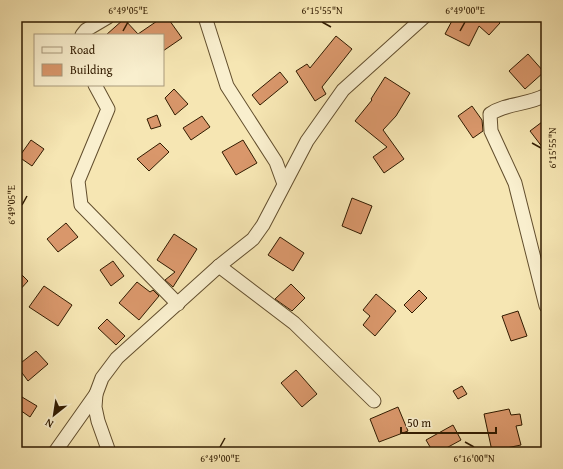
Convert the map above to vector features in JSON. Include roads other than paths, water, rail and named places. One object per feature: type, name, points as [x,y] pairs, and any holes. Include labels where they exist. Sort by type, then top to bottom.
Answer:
[{"type":"street","points":[[83,34],[86,30],[108,17]]},
{"type":"street","points":[[205,17],[227,86],[276,162],[284,184]]},
{"type":"street","points":[[55,452],[96,394],[102,378],[117,358],[219,266],[253,240],[263,225],[307,141],[343,90],[424,17]]},
{"type":"street","points":[[96,86],[108,109],[78,182],[81,205],[178,304]]},
{"type":"street","points":[[546,95],[525,104],[498,108],[490,114],[491,131],[516,183],[544,290],[546,306]]},
{"type":"street","points":[[219,266],[294,323],[374,401]]},
{"type":"street","points":[[96,394],[95,407],[98,421],[109,452]]}]
